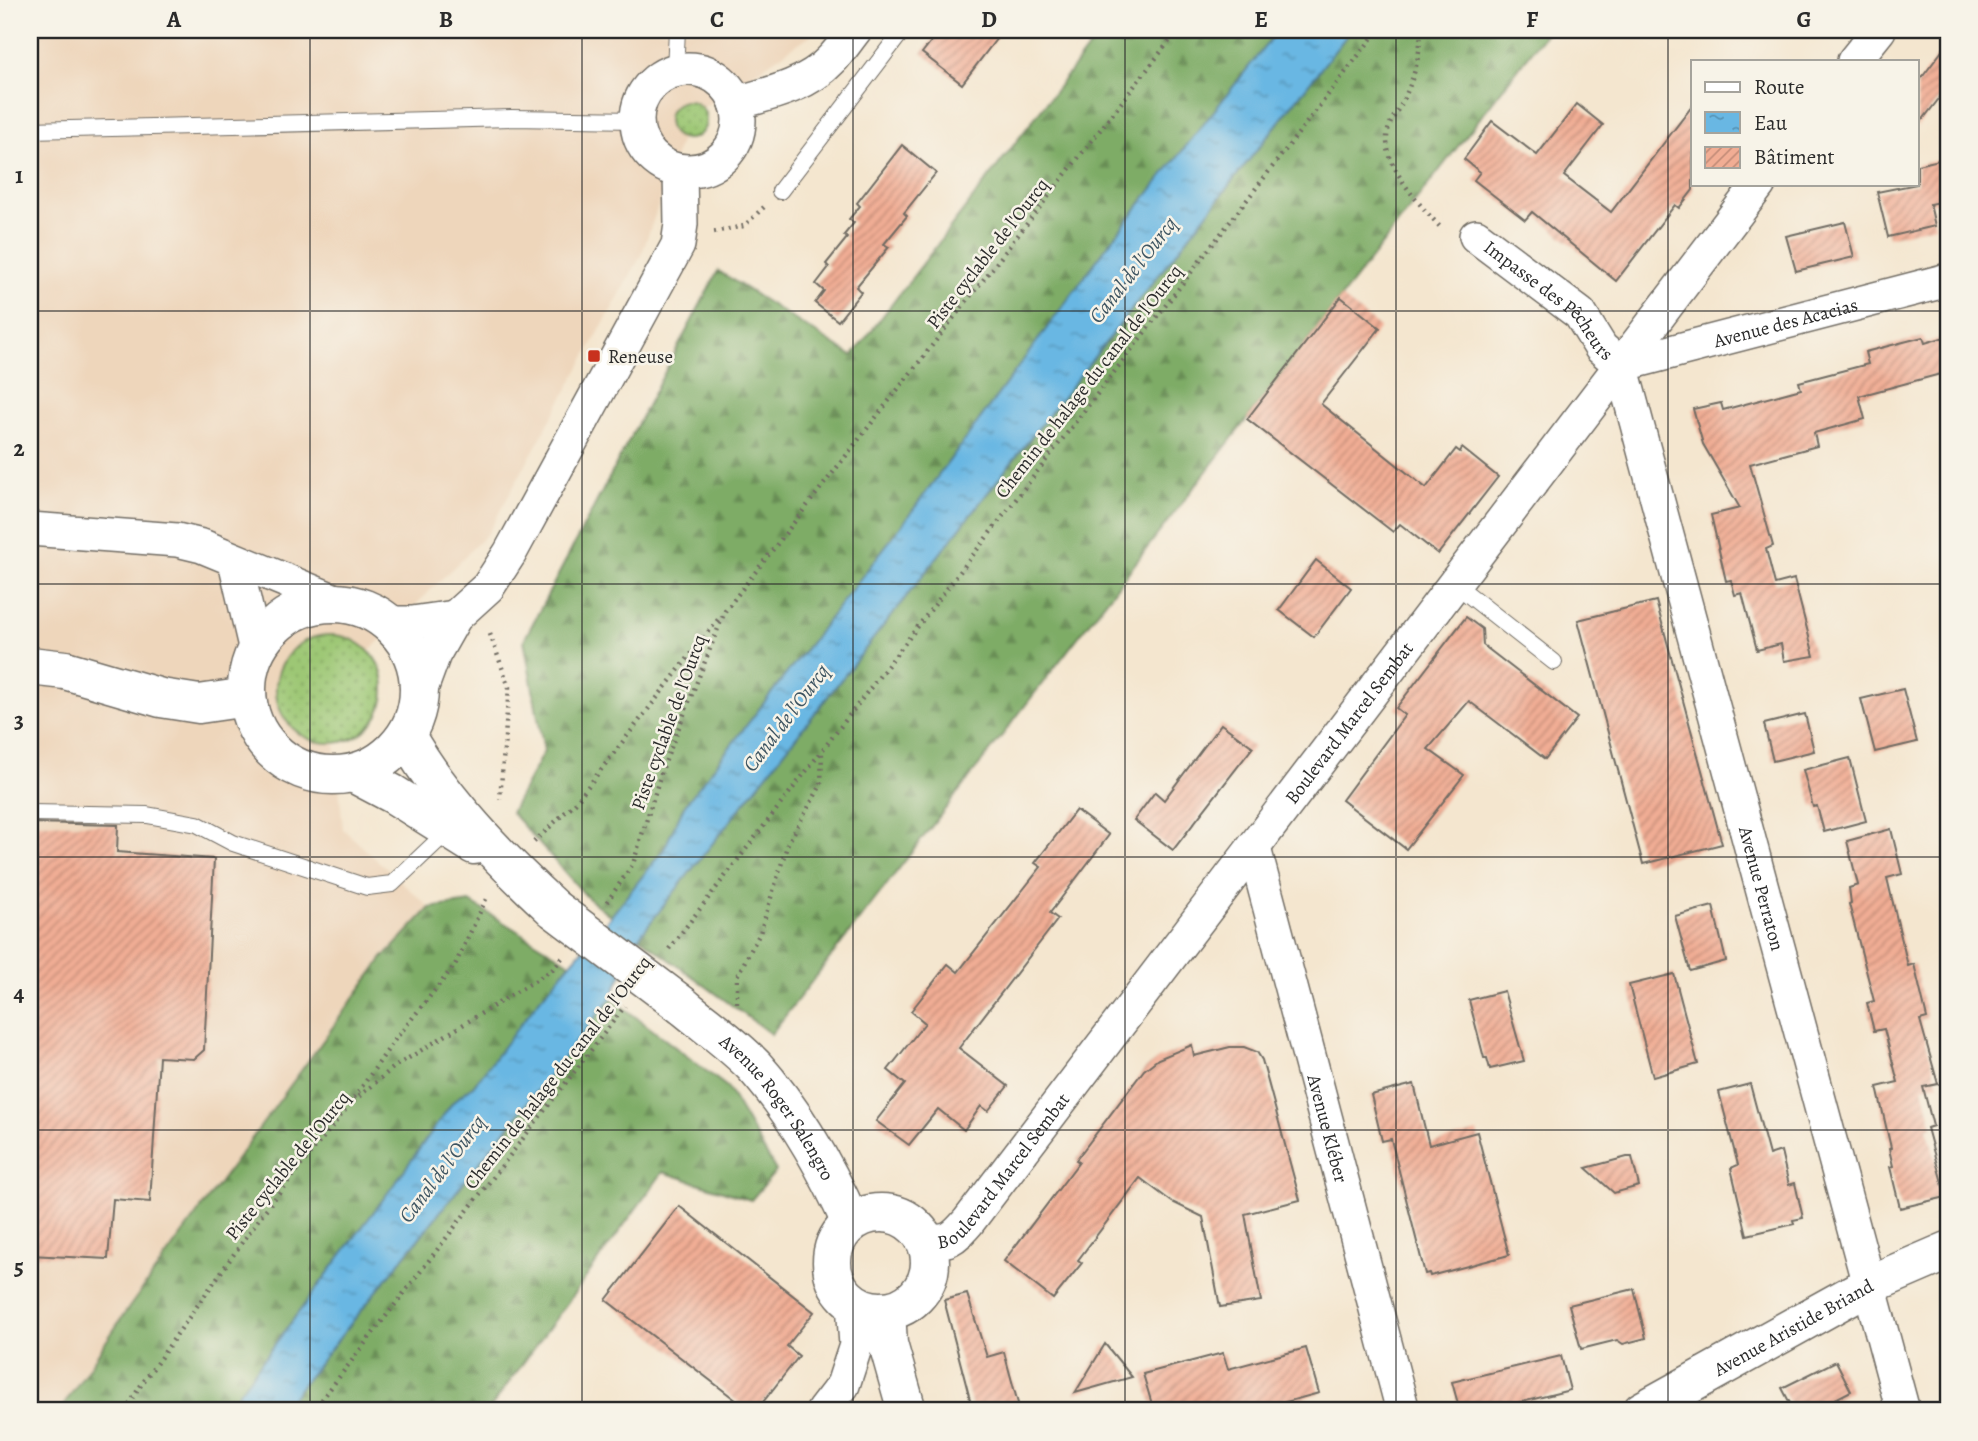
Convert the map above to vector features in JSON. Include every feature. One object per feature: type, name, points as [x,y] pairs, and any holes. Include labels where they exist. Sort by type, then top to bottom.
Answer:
[{"type":"street","points":[[736,103],[781,90],[807,78],[830,62],[855,30]]},
{"type":"street","points":[[1855,60],[1879,30]]},
{"type":"street","points":[[690,68],[712,75],[730,89],[736,103],[740,120],[728,153],[714,165],[698,171],[680,172],[666,167],[644,148],[638,135],[636,120],[639,103],[647,88],[659,77],[675,70],[690,68]]},
{"type":"street","points":[[340,603],[313,606],[288,616],[270,631],[256,651],[248,673],[247,697],[253,722],[267,745],[287,762],[311,773],[337,776],[355,774],[386,757],[406,736],[415,717],[419,692],[434,654],[455,617],[488,587],[510,553],[678,245],[681,224],[680,172]]},
{"type":"street","name":"Boulevard Marcel Sembat","points":[[926,1241],[943,1243],[955,1237],[968,1222],[1757,186]]},
{"type":"street","name":"Impasse des Pêcheurs","points":[[1476,236],[1580,314],[1601,348],[1621,365]]},
{"type":"street","name":"Avenue des Acacias","points":[[1621,365],[1948,280]]},
{"type":"street","name":"Avenue Perraton","points":[[1621,365],[1903,1411]]},
{"type":"street","points":[[30,529],[177,540],[202,546],[340,603],[366,610],[389,623],[407,644],[417,667],[419,692]]},
{"type":"street","points":[[235,561],[256,651]]},
{"type":"street","points":[[389,623],[455,617]]},
{"type":"street","points":[[30,666],[65,670],[161,698],[200,704],[247,697]]},
{"type":"street","points":[[406,736],[426,770],[520,858]]},
{"type":"street","points":[[355,774],[450,829],[520,858]]},
{"type":"street","name":"Avenue Kléber","points":[[1254,848],[1403,1411]]},
{"type":"street","name":"Avenue Roger Salengro","points":[[520,858],[554,909],[683,1006],[754,1066],[793,1115],[822,1164],[851,1223]]},
{"type":"street","points":[[893,1214],[918,1229],[926,1241],[930,1256],[924,1287],[914,1299],[901,1308],[869,1308],[842,1292],[834,1279],[831,1264],[840,1234],[864,1215],[893,1214]]},
{"type":"street","name":"Avenue Aristide Briand","points":[[1642,1411],[1869,1285],[1948,1251]]},
{"type":"street","points":[[823,1411],[843,1385],[869,1308]]},
{"type":"street","points":[[869,1308],[888,1344],[906,1411]]},
{"type":"lane","points":[[675,70],[677,30]]},
{"type":"lane","points":[[780,191],[903,30]]},
{"type":"lane","points":[[30,130],[512,118],[636,120]]},
{"type":"lane","points":[[1455,584],[1553,662]]},
{"type":"lane","points":[[30,813],[147,815],[197,824],[233,843],[367,887],[392,884],[450,829]]},
{"type":"path","name":"Piste cyclable de l'Ourcq","points":[[604,906],[634,864],[662,770],[725,611],[1178,30]]},
{"type":"path","name":"Chemin de halage du canal de l'Ourcq","points":[[665,954],[1378,30]]},
{"type":"path","points":[[1421,30],[1418,65],[1404,100],[1388,128],[1389,152],[1407,190],[1452,240],[1476,236]]},
{"type":"path","points":[[708,243],[715,231],[744,226],[780,191]]},
{"type":"path","points":[[350,1104],[394,1041],[455,965],[486,899],[520,858],[575,803],[725,611]]},
{"type":"path","points":[[496,623],[489,635],[509,687],[502,752],[500,807]]},
{"type":"path","points":[[737,1049],[737,976],[760,933],[788,844],[821,785],[822,750]]},
{"type":"path","name":"Piste cyclable de l'Ourcq","points":[[126,1411],[139,1388],[263,1213],[350,1104],[394,1067],[552,970],[567,952]]},
{"type":"path","name":"Chemin de halage du canal de l'Ourcq","points":[[313,1411],[632,997]]},
{"type":"shaded area","points":[[30,30],[818,30],[688,118],[641,256],[488,533],[330,690],[343,829],[430,908],[383,958],[125,1313],[60,1411],[30,1411]]},
{"type":"green space","points":[[1102,30],[1278,30],[1108,245],[902,525],[684,806],[664,849],[611,916],[587,897],[511,812],[544,751],[524,640],[718,271],[852,356]]},
{"type":"green space","points":[[1351,30],[1548,30],[771,1034],[639,937]]},
{"type":"green space","points":[[687,101],[700,107],[706,120],[700,133],[687,139],[674,133],[668,120],[674,107]]},
{"type":"green space","points":[[330,635],[360,644],[368,651],[375,659],[384,689],[375,719],[368,727],[360,734],[330,743],[300,734],[292,727],[285,719],[276,689],[285,659],[292,651],[300,644]]},
{"type":"green space","points":[[470,902],[570,963],[473,1086],[453,1102],[225,1411],[60,1411],[125,1313],[383,958],[430,908]]},
{"type":"green space","points":[[611,998],[727,1087],[776,1171],[751,1200],[663,1172],[488,1411],[281,1411]]},
{"type":"water","name":"Canal de l'Ourcq","points":[[1278,30],[1351,30],[639,937],[611,998],[281,1411],[225,1411],[453,1102],[473,1086],[540,999],[664,849],[684,806],[902,525],[1108,245]]},
{"type":"building","points":[[940,30],[1003,30],[962,84],[922,53]]},
{"type":"building","points":[[1948,43],[1948,87],[1918,126],[1918,83]]},
{"type":"building","points":[[1577,104],[1603,125],[1564,176],[1611,212],[1691,108],[1693,190],[1679,208],[1675,205],[1616,281],[1532,212],[1525,220],[1474,180],[1480,172],[1464,159],[1492,121],[1537,155]]},
{"type":"building","points":[[902,145],[936,173],[904,213],[907,216],[884,244],[889,247],[856,287],[861,292],[838,321],[815,303],[824,291],[816,284],[829,267],[826,264],[847,238],[844,235],[854,223],[849,219],[860,206],[857,203]]},
{"type":"building","points":[[1948,158],[1948,200],[1930,204],[1935,226],[1888,237],[1877,192],[1918,186],[1918,165]]},
{"type":"building","points":[[1845,222],[1854,257],[1796,271],[1786,236]]},
{"type":"building","points":[[1341,297],[1380,328],[1321,404],[1426,488],[1456,449],[1460,452],[1462,448],[1498,477],[1438,554],[1400,524],[1393,532],[1247,419]]},
{"type":"building","points":[[1948,336],[1948,372],[1859,396],[1865,419],[1814,433],[1817,446],[1750,464],[1773,546],[1766,549],[1775,584],[1794,579],[1814,656],[1784,661],[1781,644],[1757,650],[1742,593],[1735,595],[1731,580],[1726,581],[1711,515],[1740,508],[1703,444],[1693,409],[1721,403],[1723,410],[1801,389],[1799,382],[1868,364],[1865,352],[1923,337],[1925,343]]},
{"type":"building","points":[[1316,560],[1351,588],[1314,637],[1279,610]]},
{"type":"building","points":[[1656,601],[1722,844],[1643,864],[1578,620]]},
{"type":"building","points":[[1466,617],[1482,629],[1483,645],[1577,718],[1545,759],[1469,701],[1428,749],[1464,775],[1406,849],[1342,800],[1405,715],[1396,708]]},
{"type":"building","points":[[1903,689],[1917,742],[1875,752],[1861,699]]},
{"type":"building","points":[[1805,714],[1814,751],[1773,761],[1764,724]]},
{"type":"building","points":[[1221,724],[1253,747],[1173,850],[1134,820],[1155,792],[1164,800]]},
{"type":"building","points":[[1850,758],[1866,821],[1824,832],[1817,806],[1813,807],[1803,770]]},
{"type":"building","points":[[1076,810],[1109,835],[1050,913],[1058,919],[959,1048],[1008,1086],[988,1111],[981,1106],[964,1130],[938,1109],[909,1145],[876,1121],[905,1084],[888,1070],[925,1023],[911,1011],[948,964],[958,972],[1041,867],[1035,863]]},
{"type":"building","points":[[30,823],[118,825],[117,852],[214,859],[204,1050],[194,1059],[159,1057],[150,1202],[113,1199],[108,1259],[30,1255]]},
{"type":"building","points":[[1891,829],[1902,874],[1887,878],[1908,966],[1914,964],[1927,1018],[1920,1020],[1938,1084],[1923,1087],[1933,1126],[1927,1128],[1946,1197],[1900,1208],[1890,1167],[1893,1166],[1891,1148],[1877,1087],[1898,1082],[1884,1029],[1874,1031],[1867,1003],[1874,1001],[1849,904],[1849,888],[1858,885],[1847,841]]},
{"type":"building","points":[[1713,906],[1726,961],[1690,971],[1675,916]]},
{"type":"building","points":[[1674,974],[1698,1064],[1653,1077],[1629,985]]},
{"type":"building","points":[[1504,991],[1524,1061],[1490,1069],[1487,1058],[1484,1058],[1469,1000]]},
{"type":"building","points":[[1192,1045],[1194,1056],[1230,1047],[1244,1047],[1257,1052],[1262,1060],[1300,1200],[1245,1214],[1261,1301],[1220,1307],[1203,1217],[1172,1202],[1140,1178],[1078,1260],[1082,1263],[1053,1299],[1004,1261],[1144,1070],[1158,1059]]},
{"type":"building","points":[[1414,1084],[1429,1145],[1477,1132],[1509,1255],[1430,1276],[1429,1273],[1425,1274],[1391,1139],[1382,1141],[1371,1095]]},
{"type":"building","points":[[1750,1084],[1769,1155],[1781,1151],[1789,1185],[1795,1183],[1803,1218],[1793,1220],[1794,1224],[1747,1235],[1731,1168],[1738,1165],[1719,1092]]},
{"type":"building","points":[[1632,1157],[1639,1186],[1614,1193],[1586,1168]]},
{"type":"building","points":[[679,1206],[814,1312],[787,1346],[799,1356],[756,1411],[750,1411],[606,1300]]},
{"type":"building","points":[[1634,1289],[1646,1338],[1623,1344],[1617,1340],[1581,1349],[1569,1305]]},
{"type":"building","points":[[967,1294],[987,1357],[1004,1352],[1020,1411],[973,1411],[944,1300]]},
{"type":"building","points":[[1105,1344],[1132,1377],[1075,1393]]},
{"type":"building","points":[[1306,1348],[1319,1393],[1253,1411],[1154,1411],[1143,1374],[1223,1353],[1228,1369]]},
{"type":"building","points":[[1561,1356],[1570,1390],[1502,1407],[1503,1411],[1460,1411],[1452,1382]]},
{"type":"building","points":[[1836,1361],[1851,1391],[1812,1411],[1794,1411],[1782,1388]]},
{"type":"place","name":"Reneuse","points":[[594,356]]}]
